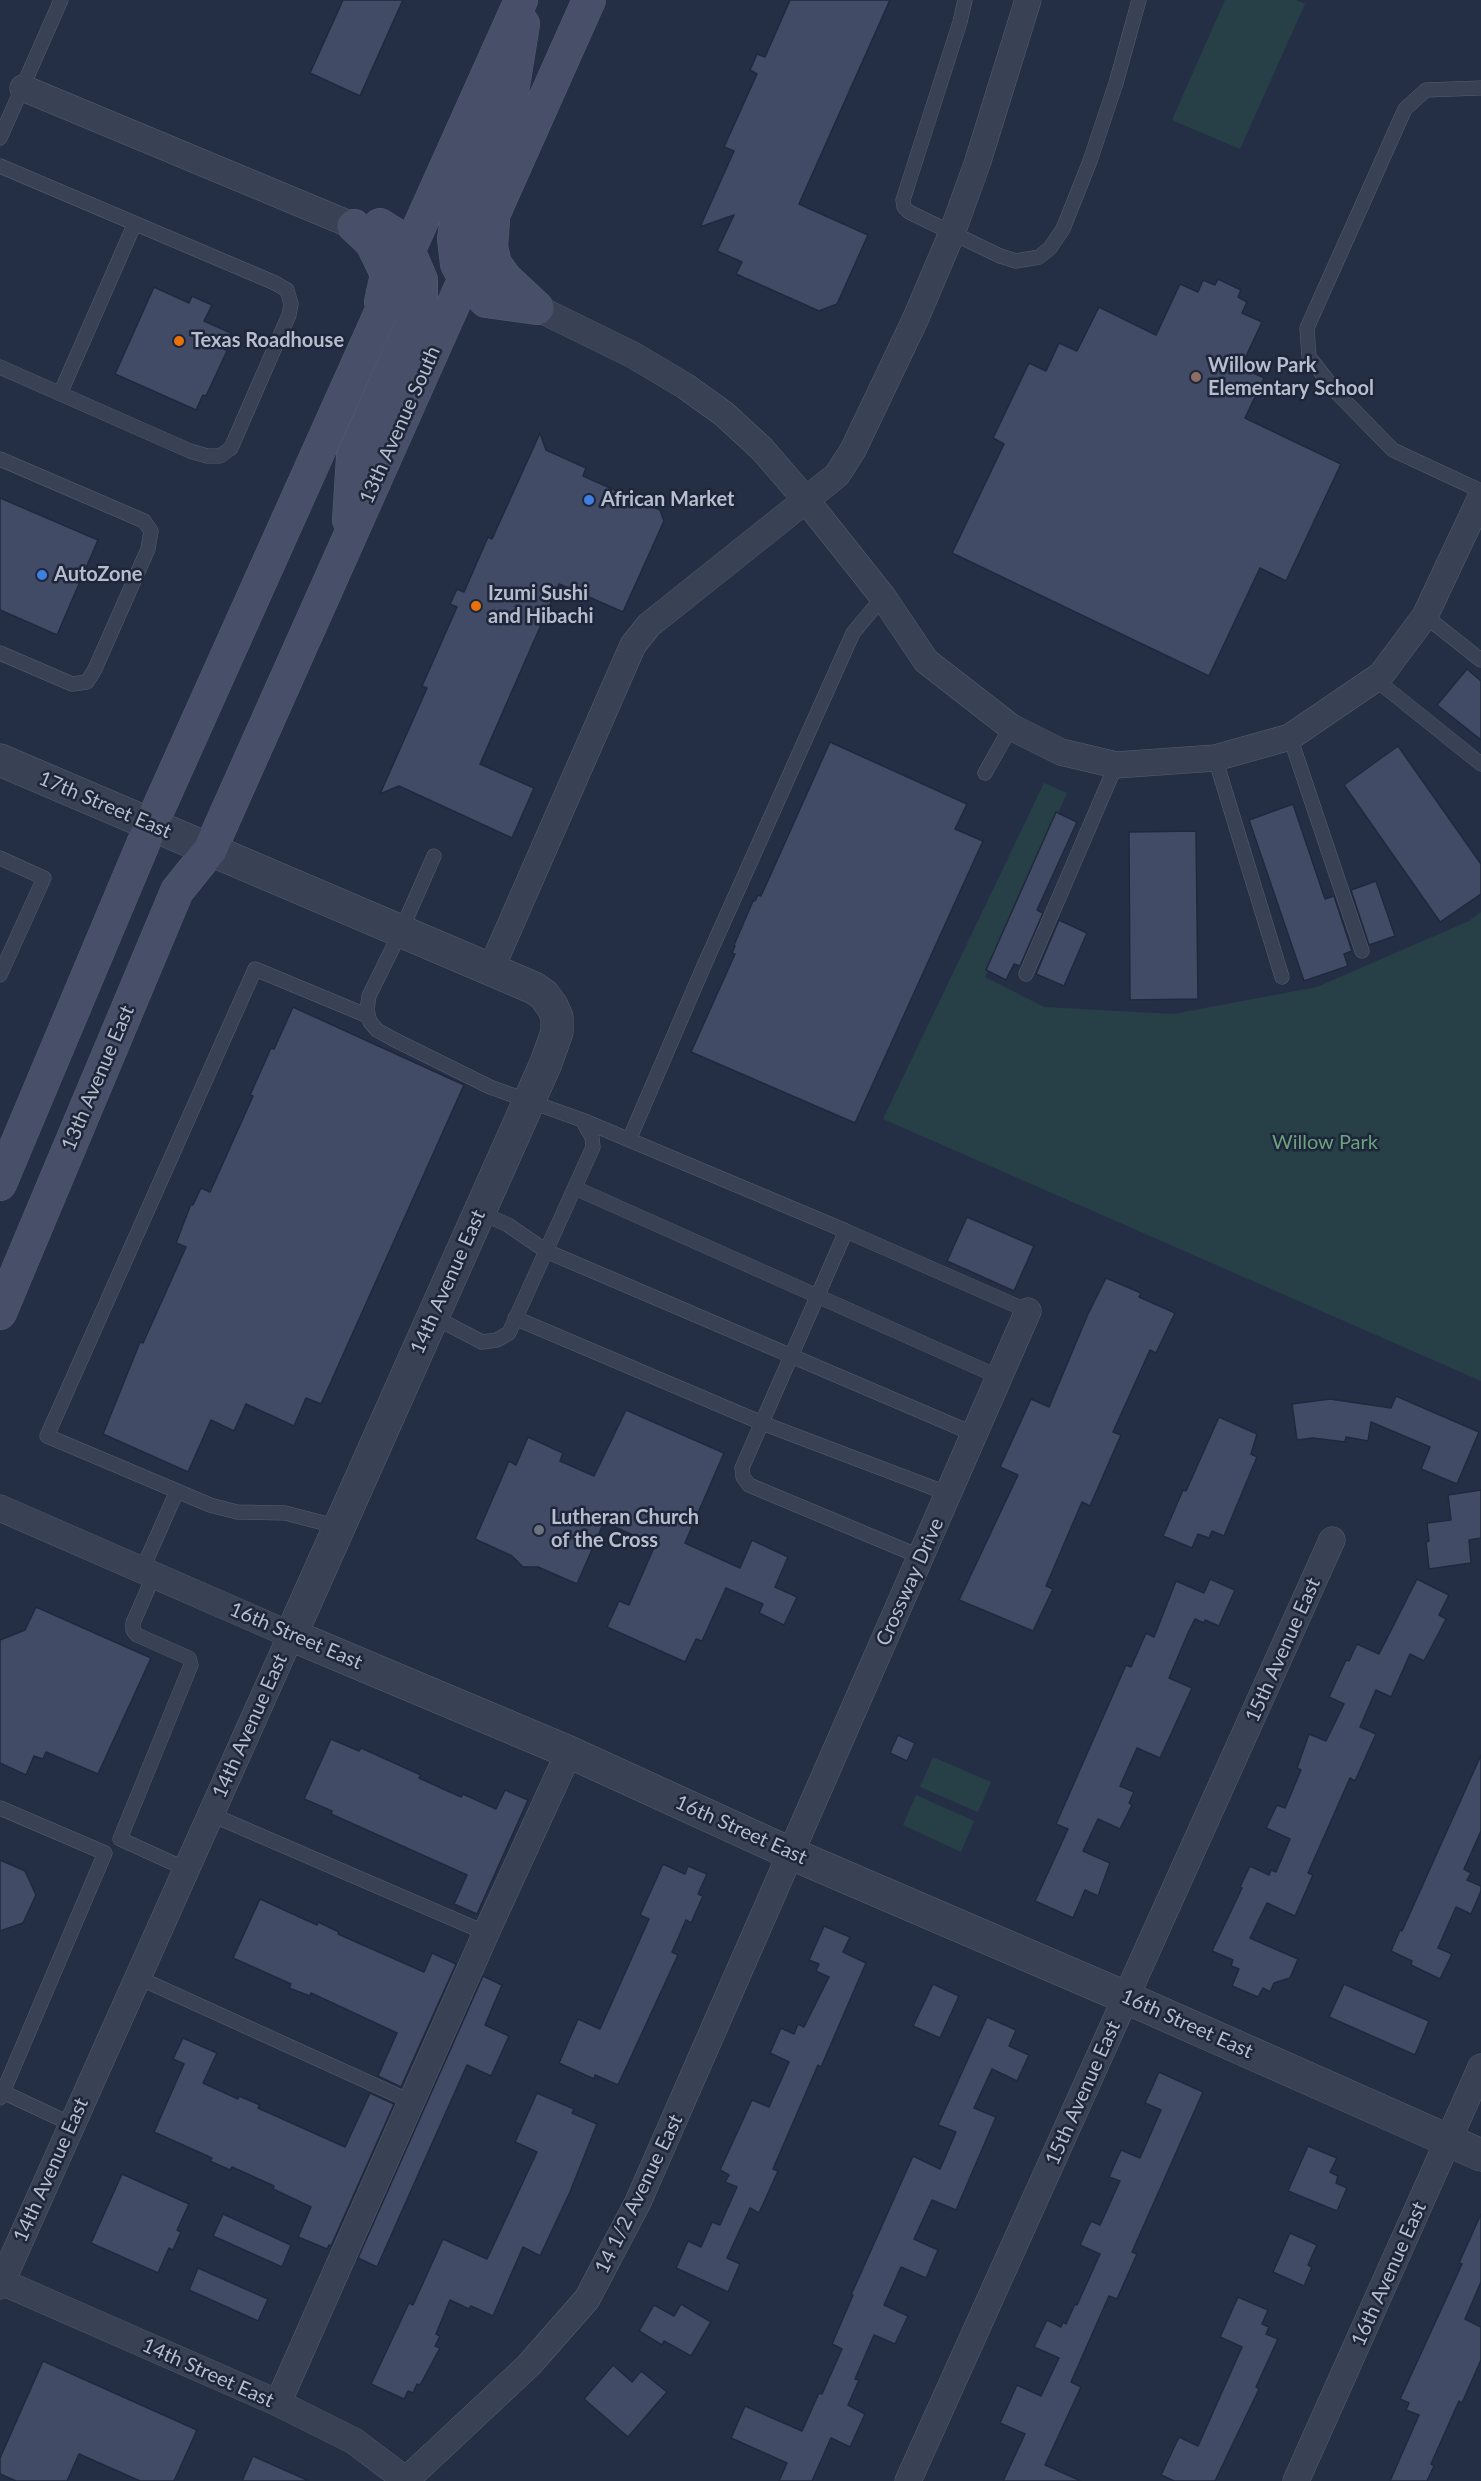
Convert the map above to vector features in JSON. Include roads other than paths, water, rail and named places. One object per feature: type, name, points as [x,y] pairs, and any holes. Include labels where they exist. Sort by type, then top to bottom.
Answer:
[{"type":"main road","points":[[0,1184],[152,825],[521,0]]},
{"type":"main road","points":[[527,0],[512,92],[457,218],[454,239],[457,264],[476,291],[537,308]]},
{"type":"main road","points":[[476,291],[494,217],[590,0]]},
{"type":"main road","points":[[367,226],[398,221],[418,208],[439,185]]},
{"type":"main road","points":[[494,217],[491,247],[495,264],[506,279],[537,308]]},
{"type":"main road","points":[[348,542],[353,457],[421,297],[421,280],[402,239],[367,226]]},
{"type":"main road","points":[[367,226],[372,243],[387,274],[379,314]]},
{"type":"main road","name":"13th Avenue South","points":[[210,850],[420,380],[458,322],[474,308],[476,291]]},
{"type":"main road","name":"13th Avenue East","points":[[0,1313],[177,891],[210,850]]},
{"type":"street","points":[[491,969],[633,645],[649,625],[837,475],[853,450],[915,320],[952,233],[978,161],[1028,0]]},
{"type":"street","points":[[23,88],[367,226]]},
{"type":"street","points":[[537,308],[633,355],[685,386],[716,409],[762,449],[883,597],[926,661],[1011,727],[1061,752],[1116,765],[1215,758],[1290,737],[1376,679],[1425,616],[1481,497]]},
{"type":"street","name":"17th Street East","points":[[0,760],[401,931]]},
{"type":"street","name":"14th Avenue East","points":[[1,2283],[553,1046],[557,1032],[557,1017],[552,1005],[544,995],[491,969],[401,931]]},
{"type":"street","name":"Crossway Drive","points":[[792,1854],[1028,1311]]},
{"type":"street","name":"16th Street East","points":[[0,1508],[291,1635],[569,1752],[792,1854],[1127,1998],[1481,2155]]},
{"type":"street","name":"15th Avenue East","points":[[908,2481],[1332,1540]]},
{"type":"street","points":[[278,2403],[486,1933],[569,1752]]},
{"type":"street","name":"14 1/2 Avenue East","points":[[406,2481],[529,2365],[587,2299],[638,2202],[792,1854]]},
{"type":"street","name":"16th Avenue East","points":[[1296,2481],[1481,2067]]},
{"type":"street","name":"14th Street East","points":[[1,2283],[278,2403],[354,2441],[406,2481]]},
{"type":"lane","points":[[0,138],[61,0]]},
{"type":"lane","points":[[965,0],[903,200],[904,207],[909,212],[952,233],[1016,261],[1039,257],[1050,248],[1063,230],[1090,161],[1116,83],[1139,0]]},
{"type":"lane","points":[[1481,88],[1426,90],[1405,109],[1307,328],[1309,357],[1338,394],[1393,450],[1481,491]]},
{"type":"lane","points":[[0,166],[275,283],[287,290],[291,304],[289,315],[231,448],[220,456],[207,456],[0,367]]},
{"type":"lane","points":[[60,394],[135,223]]},
{"type":"lane","points":[[0,459],[144,521],[151,531],[148,549],[95,669],[87,682],[72,684],[0,653]]},
{"type":"lane","points":[[629,1140],[703,968],[853,633],[883,597]]},
{"type":"lane","points":[[1425,616],[1481,660]]},
{"type":"lane","points":[[1376,679],[1481,764]]},
{"type":"lane","points":[[985,773],[1011,727]]},
{"type":"lane","points":[[1290,737],[1362,951]]},
{"type":"lane","points":[[1215,758],[1282,977]]},
{"type":"lane","points":[[1026,974],[1116,765]]},
{"type":"lane","points":[[368,1016],[369,996],[434,856]]},
{"type":"lane","points":[[0,858],[44,878],[0,975]]},
{"type":"lane","points":[[339,1527],[285,1513],[237,1512],[210,1505],[47,1436],[255,969],[368,1016],[377,1030],[490,1087],[582,1120],[1028,1311]]},
{"type":"lane","points":[[432,1316],[482,1342],[497,1340],[509,1333],[593,1147],[592,1137],[582,1120]]},
{"type":"lane","points":[[575,1188],[999,1377]]},
{"type":"lane","points":[[479,1212],[508,1225],[546,1251],[974,1434]]},
{"type":"lane","points":[[846,1232],[742,1468],[743,1477],[749,1485],[921,1557]]},
{"type":"lane","points":[[515,1318],[762,1423],[949,1494]]},
{"type":"lane","points":[[71,2124],[2,2095],[105,1853],[120,1839],[191,1665],[189,1658],[136,1635],[133,1630],[148,1572],[177,1491]]},
{"type":"lane","points":[[0,1809],[4,1808],[105,1853]]},
{"type":"lane","points":[[210,1814],[486,1933]]},
{"type":"lane","points":[[120,1839],[186,1869]]},
{"type":"lane","points":[[137,1977],[412,2102]]},
{"type":"place","name":"Texas Roadhouse","points":[[179,341]]},
{"type":"place","name":"Willow Park Elementary School","points":[[1196,377]]},
{"type":"place","name":"African Market","points":[[589,500]]},
{"type":"place","name":"AutoZone","points":[[42,575]]},
{"type":"place","name":"Izumi Sushi and Hibachi","points":[[476,606]]},
{"type":"place","name":"Lutheran Church of the Cross","points":[[539,1530]]},
{"type":"park label","name":"Willow Park","points":[[1325,1143]]}]
